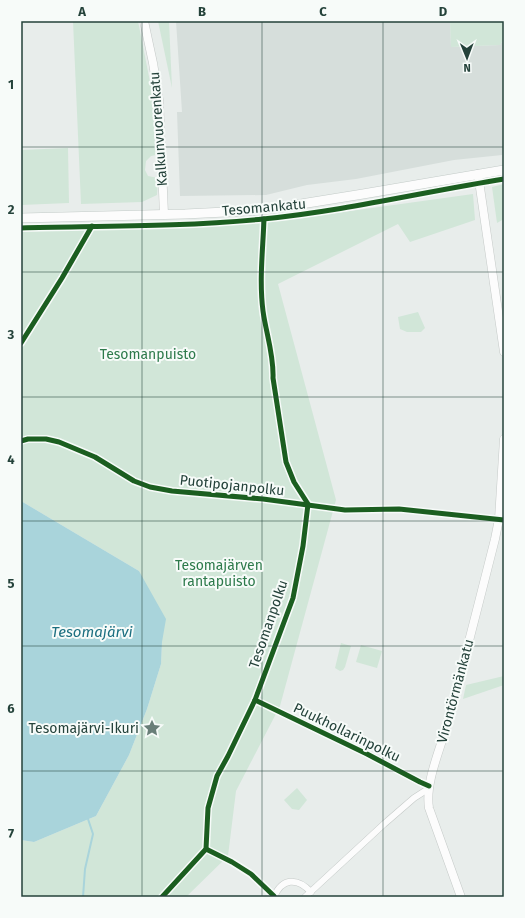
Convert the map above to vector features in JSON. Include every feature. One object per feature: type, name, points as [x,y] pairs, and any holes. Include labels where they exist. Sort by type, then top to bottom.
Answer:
[{"type":"main road","name":"Tesomankatu","points":[[21,218],[264,210],[504,170]]},
{"type":"street","name":"Kalkunvuorenkatu","points":[[144,21],[159,100],[164,214]]},
{"type":"street","points":[[478,174],[504,352]]},
{"type":"street","name":"Virontörmänkatu","points":[[462,897],[427,799],[428,789],[455,694],[495,539],[499,520],[504,439]]},
{"type":"street","points":[[305,897],[384,824],[414,798],[428,789]]},
{"type":"street","points":[[274,897],[280,886],[288,882],[297,882],[304,885],[310,892]]},
{"type":"shaded area","points":[[176,21],[450,21],[451,47],[500,45],[504,39],[504,143],[502,155],[454,160],[356,179],[307,185],[266,195],[180,196],[177,112],[182,112]]},
{"type":"green space","points":[[73,21],[138,21],[153,97],[156,155],[151,156],[146,161],[145,170],[148,176],[158,178],[157,195],[142,202],[81,204]]},
{"type":"green space","points":[[158,21],[169,21],[172,88]]},
{"type":"green space","points":[[450,21],[504,21],[504,39],[500,45],[451,47]]},
{"type":"green space","points":[[68,148],[69,203],[21,205],[21,150]]},
{"type":"green space","points":[[504,184],[504,219],[497,223],[492,187]]},
{"type":"green space","points":[[473,194],[475,220],[410,242],[398,224],[278,284],[336,500],[280,706],[236,791],[228,856],[186,897],[21,897],[21,840],[34,842],[96,816],[129,755],[147,709],[161,664],[162,642],[139,571],[21,501],[21,232],[271,222]]},
{"type":"green space","points":[[418,312],[425,328],[421,332],[407,332],[400,329],[398,317]]},
{"type":"green space","points":[[341,643],[351,646],[345,667],[340,671],[335,668]]},
{"type":"green space","points":[[361,645],[382,651],[377,668],[356,662]]},
{"type":"green space","points":[[504,676],[504,685],[463,699],[466,685]]},
{"type":"green space","points":[[297,788],[307,800],[299,810],[292,809],[284,800]]},
{"type":"water","name":"Tesomajärvi","points":[[21,501],[139,571],[166,619],[162,642],[161,664],[147,709],[129,755],[96,816],[34,842],[21,840]]},
{"type":"waterway","points":[[83,897],[85,869],[93,834],[88,819]]},
{"type":"cycle path","points":[[21,228],[172,225],[233,222],[293,216],[504,179]]},
{"type":"cycle path","name":"Tesomanpolku","points":[[162,897],[206,849],[208,808],[217,776],[255,700],[293,598],[303,546],[308,504],[294,482],[286,462],[273,378],[271,352],[263,311],[261,276],[264,219]]},
{"type":"cycle path","points":[[21,343],[62,278],[92,226]]},
{"type":"cycle path","name":"Puotipojanpolku","points":[[21,441],[28,439],[46,439],[59,442],[95,457],[134,481],[150,487],[172,491],[263,499],[345,510],[399,509],[504,520]]},
{"type":"cycle path","name":"Puukhollarinpolku","points":[[255,700],[367,754],[429,786]]},
{"type":"cycle path","points":[[206,849],[232,862],[251,874],[274,896]]},
{"type":"place","name":"Tesomajärvi-Ikuri","points":[[152,728]]},
{"type":"park label","name":"Tesomanpuisto","points":[[148,354]]},
{"type":"park label","name":"Tesomajärven rantapuisto","points":[[219,574]]}]
